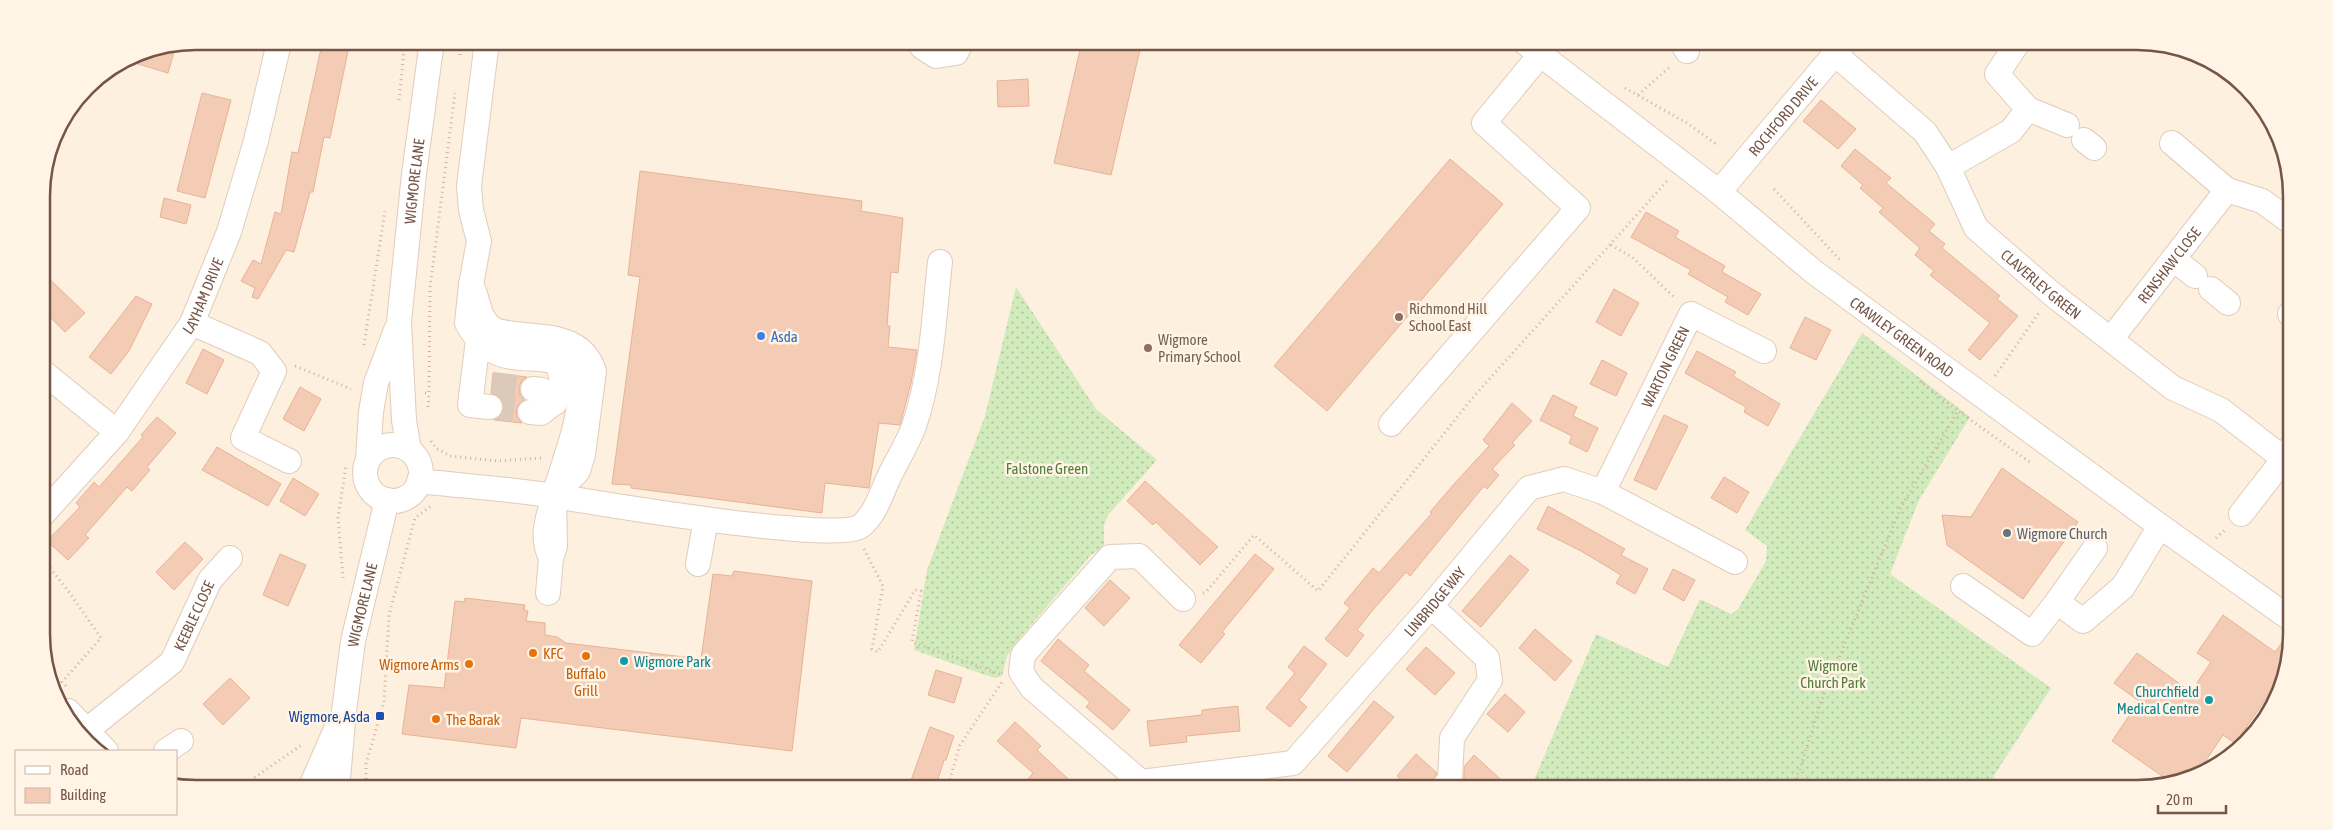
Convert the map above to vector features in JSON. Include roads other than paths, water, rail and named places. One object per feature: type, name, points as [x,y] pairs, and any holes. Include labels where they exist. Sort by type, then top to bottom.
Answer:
[{"type":"street","name":"LAYHAM DRIVE","points":[[50,506],[117,432],[192,323],[229,232],[256,142],[274,50]]},
{"type":"street","name":"WIGMORE LANE","points":[[420,481],[418,442],[404,420],[399,322],[414,174],[431,50]]},
{"type":"street","points":[[486,50],[469,186],[471,210],[479,241],[471,285],[467,323],[492,335],[566,341],[581,349],[590,361],[594,371],[578,471],[554,496]]},
{"type":"street","points":[[927,50],[936,56],[956,53],[958,50]]},
{"type":"street","points":[[1391,424],[1578,208],[1484,123],[1530,50]]},
{"type":"street","name":"CRAWLEY GREEN ROAD","points":[[1534,50],[1719,192],[1814,272],[2160,526],[2283,614]]},
{"type":"street","name":"ROCHFORD DRIVE","points":[[1719,192],[1838,50]]},
{"type":"street","name":"CLAVERLEY GREEN","points":[[1842,50],[1925,132],[1948,167],[1976,228],[2052,294],[2173,388],[2222,410],[2283,450]]},
{"type":"street","points":[[2013,50],[1997,74],[2028,108],[2082,137]]},
{"type":"street","points":[[1948,167],[2011,131],[2028,108]]},
{"type":"street","points":[[2172,143],[2227,190],[2262,201],[2283,217]]},
{"type":"street","name":"RENSHAW CLOSE","points":[[2111,339],[2227,190]]},
{"type":"street","points":[[2173,259],[2212,290]]},
{"type":"street","points":[[387,500],[403,499],[410,495],[420,481],[554,496],[596,504],[706,519],[826,531],[854,530],[863,525],[873,510],[914,427],[926,383],[940,262]]},
{"type":"street","name":"WARTON GREEN","points":[[1603,492],[1691,314],[1764,351]]},
{"type":"street","name":"WIGMORE LANE","points":[[337,780],[353,641],[387,500],[378,497],[367,484],[365,467],[357,459],[371,412],[376,383],[399,322]]},
{"type":"street","points":[[192,323],[260,353],[274,371],[244,438],[289,462]]},
{"type":"street","points":[[492,335],[489,349],[502,355],[556,361],[572,369],[579,385],[566,404],[573,436],[563,461],[547,520],[545,545],[551,558],[548,593]]},
{"type":"street","points":[[483,393],[477,348],[492,335]]},
{"type":"street","points":[[50,378],[117,432]]},
{"type":"street","points":[[532,401],[566,404]]},
{"type":"street","points":[[357,459],[391,444],[418,442]]},
{"type":"street","points":[[2246,508],[2283,458]]},
{"type":"street","name":"LINBRIDGE WAY","points":[[1181,780],[1292,763],[1431,606],[1529,488],[1564,479],[1603,492],[1735,562]]},
{"type":"street","points":[[698,564],[706,519]]},
{"type":"street","points":[[2057,602],[2083,621],[2123,587],[2160,526]]},
{"type":"street","points":[[1963,586],[2032,634],[2095,548]]},
{"type":"street","points":[[1135,780],[1032,688],[1021,672],[1024,655],[1110,557],[1139,556],[1183,599]]},
{"type":"street","name":"KEEBLE CLOSE","points":[[87,730],[172,662],[210,580],[230,558]]},
{"type":"street","points":[[1431,606],[1487,658],[1490,680],[1452,738],[1448,780]]},
{"type":"street","name":"WIGMORE LANE","points":[[314,780],[344,711]]},
{"type":"street","points":[[83,726],[96,740]]},
{"type":"tunnel","points":[[492,384],[533,389]]},
{"type":"tunnel","points":[[490,407],[530,412]]},
{"type":"place","name":"Richmond Hill School East","points":[[1399,317]]},
{"type":"place","name":"Asda","points":[[761,336]]},
{"type":"place","name":"Wigmore Primary School","points":[[1148,348]]},
{"type":"place","name":"Wigmore Church","points":[[2007,533]]},
{"type":"place","name":"KFC","points":[[533,653]]},
{"type":"place","name":"Buffalo Grill","points":[[586,656]]},
{"type":"place","name":"Wigmore Park","points":[[624,661]]},
{"type":"place","name":"Wigmore Arms","points":[[469,664]]},
{"type":"place","name":"Churchfield Medical Centre","points":[[2209,700]]},
{"type":"place","name":"Wigmore, Asda","points":[[380,716]]},
{"type":"place","name":"The Barak","points":[[436,719]]},
{"type":"park label","name":"Falstone Green","points":[[1047,468]]},
{"type":"park label","name":"Wigmore Church Park","points":[[1833,674]]}]
